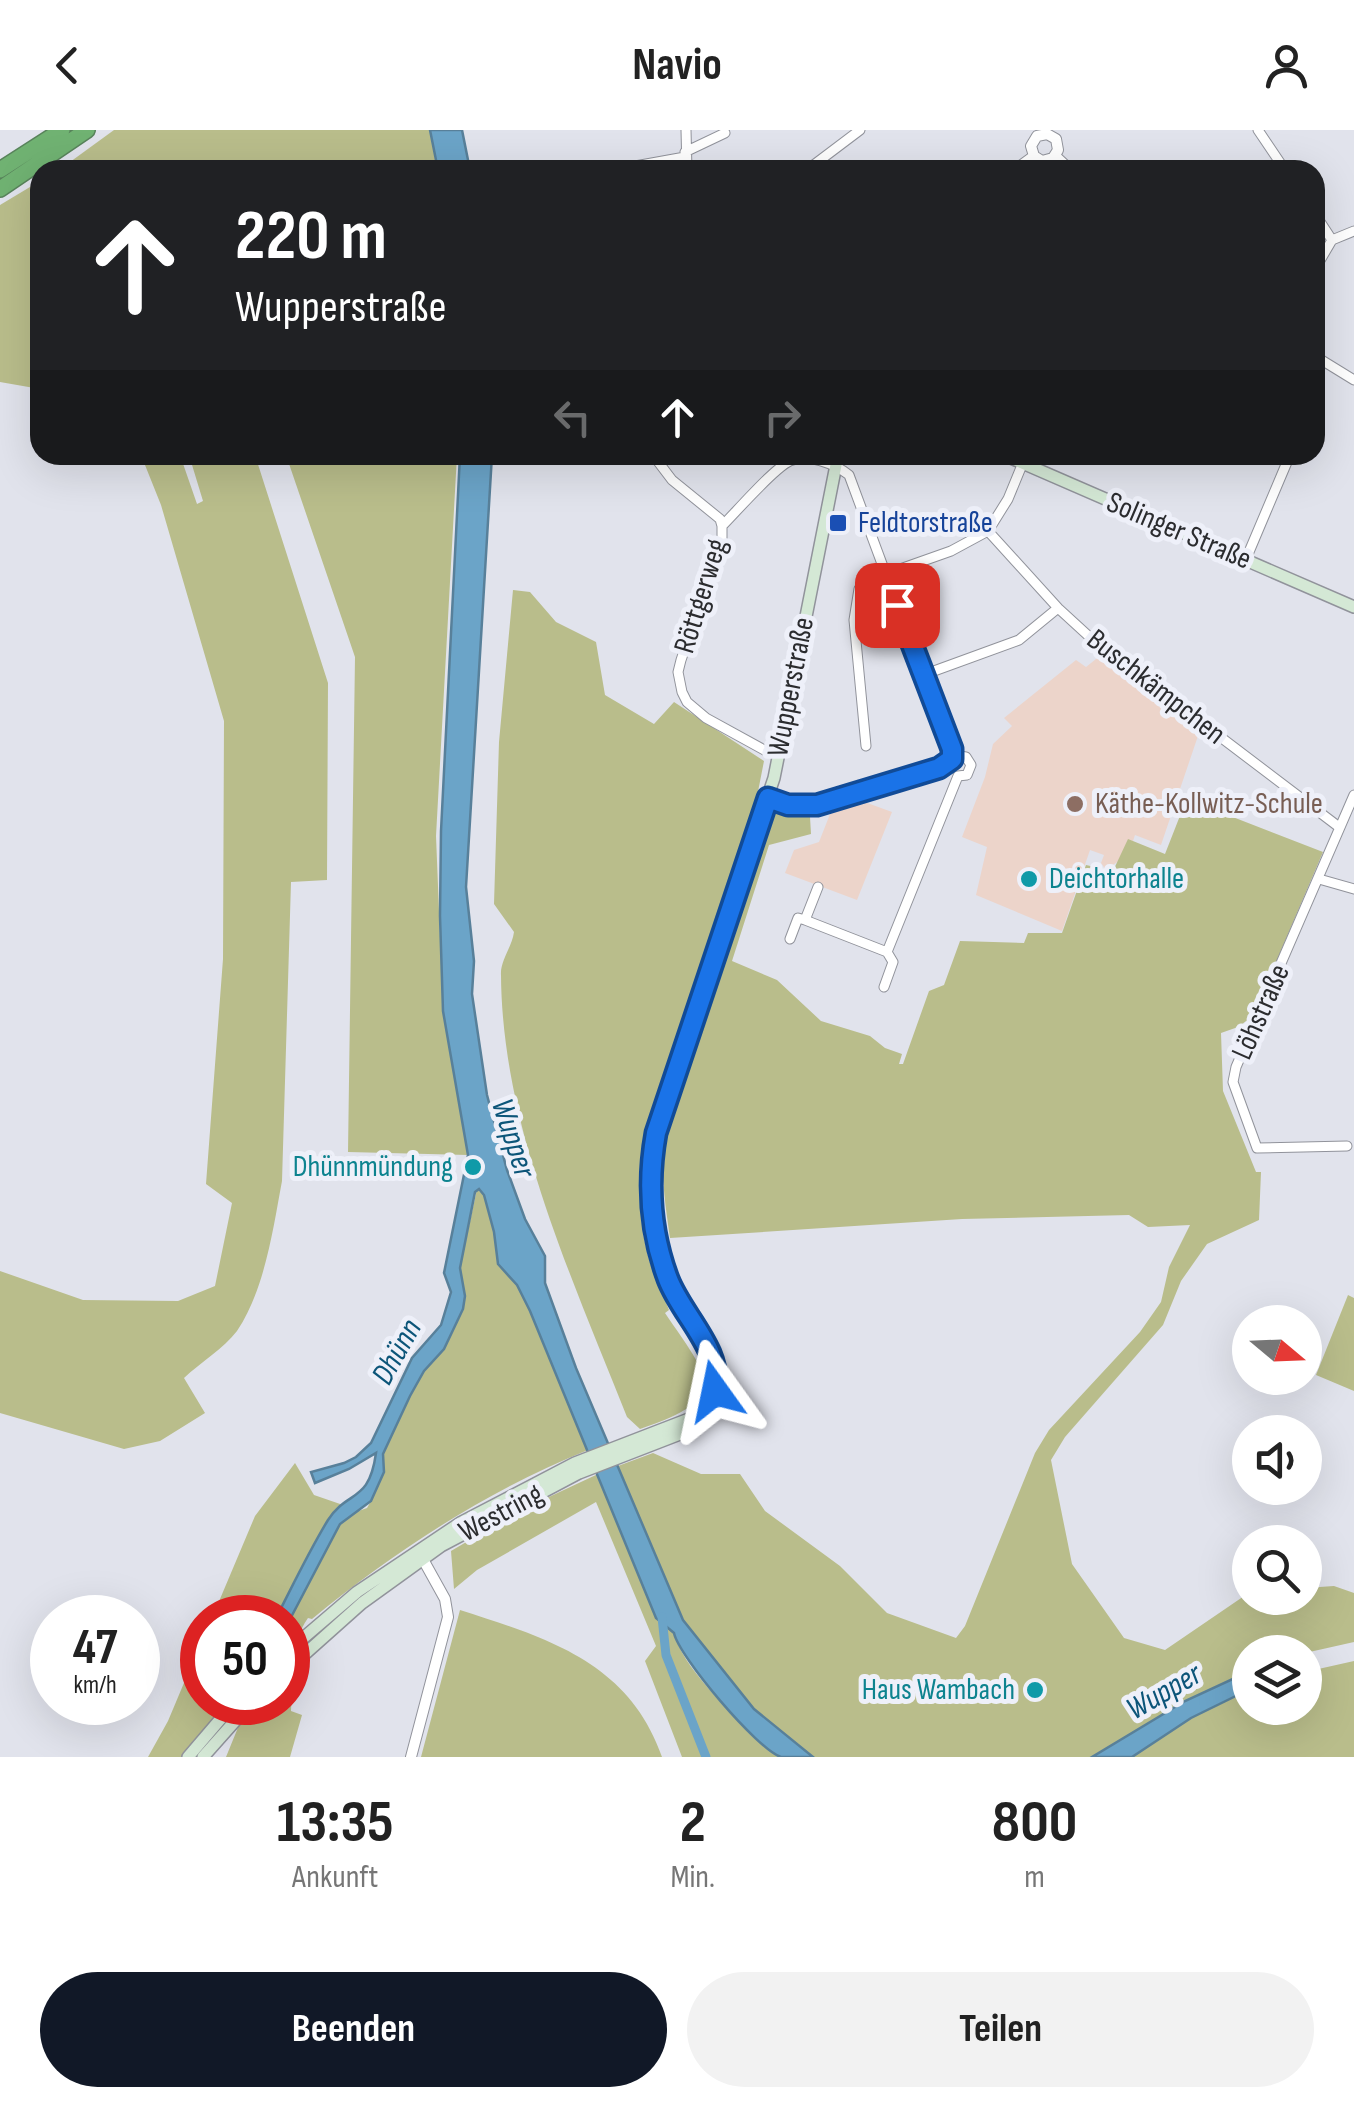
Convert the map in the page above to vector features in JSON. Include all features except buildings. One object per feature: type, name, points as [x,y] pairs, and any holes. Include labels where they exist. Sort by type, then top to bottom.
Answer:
[{"type":"highway","points":[[0,170],[62,130]]},
{"type":"highway","points":[[43,160],[87,130]]},
{"type":"highway","points":[[0,189],[30,169]]},
{"type":"main road","name":"Wupperstraße","points":[[656,1133],[768,798],[839,465]]},
{"type":"main road","name":"Solinger Straße","points":[[1022,465],[1354,607]]},
{"type":"main road","name":"Westring","points":[[310,1648],[419,1554],[577,1468],[665,1434],[709,1405],[716,1384],[715,1365],[669,1282],[653,1226],[650,1179],[656,1133]]},
{"type":"main road","points":[[310,1630],[419,1554]]},
{"type":"main road","points":[[188,1757],[215,1725]]},
{"type":"main road","points":[[203,1757],[232,1725]]},
{"type":"street","points":[[685,160],[686,130]]},
{"type":"street","points":[[820,160],[860,130]]},
{"type":"street","points":[[1056,139],[1065,130]]},
{"type":"street","points":[[1258,130],[1278,160]]},
{"type":"street","points":[[689,160],[725,133]]},
{"type":"street","points":[[1043,160],[1034,156],[1030,134],[1056,139]]},
{"type":"street","points":[[1056,139],[1056,156]]},
{"type":"street","points":[[1029,160],[1034,156]]},
{"type":"street","points":[[1047,160],[1056,156]]},
{"type":"street","points":[[1056,156],[1061,160]]},
{"type":"street","points":[[1325,229],[1332,240]]},
{"type":"street","points":[[1325,252],[1332,240],[1354,231]]},
{"type":"street","points":[[1325,362],[1354,380]]},
{"type":"street","points":[[661,465],[722,526]]},
{"type":"street","name":"Röttgerweg","points":[[778,753],[766,751],[706,718],[687,702],[678,672],[722,541],[722,526],[783,465]]},
{"type":"street","points":[[844,465],[958,776],[888,952]]},
{"type":"street","points":[[886,574],[951,551],[988,530],[1008,499],[1022,465]]},
{"type":"street","points":[[1246,559],[1286,465]]},
{"type":"street","name":"Buschkämpchen","points":[[988,530],[1058,608],[1094,641],[1339,828]]},
{"type":"street","points":[[859,589],[854,620],[866,746]]},
{"type":"street","points":[[854,620],[897,605]]},
{"type":"street","points":[[923,675],[1019,640],[1058,608]]},
{"type":"street","points":[[768,798],[788,805],[817,805],[966,757],[971,765],[967,775],[958,776]]},
{"type":"street","name":"Löhstraße","points":[[1347,1146],[1257,1148],[1232,1082],[1354,795]]},
{"type":"street","points":[[1319,879],[1354,889]]},
{"type":"street","points":[[805,920],[818,887]]},
{"type":"street","points":[[790,938],[798,918],[888,952],[893,962],[884,986]]},
{"type":"street","points":[[411,1757],[448,1618],[445,1599],[419,1554]]},
{"type":"shaded area","name":"Käthe-Kollwitz-Schule","points":[[1101,655],[1200,730],[1161,845],[1135,835],[1133,841],[1128,840],[1120,860],[1106,870],[1101,863],[1104,855],[1090,850],[1062,931],[976,895],[987,847],[962,837],[993,744],[1012,726],[1004,718],[1076,660],[1086,667]]},
{"type":"shaded area","points":[[859,800],[892,812],[857,900],[785,873],[794,850],[819,842],[832,809]]},
{"type":"green space","points":[[114,130],[430,130],[435,160],[73,160]]},
{"type":"green space","points":[[30,187],[30,387],[0,382],[0,205]]},
{"type":"green space","points":[[145,465],[183,465],[197,504],[203,501],[192,465],[258,465],[328,683],[327,880],[291,882],[282,1181],[255,1297],[232,1337],[184,1378],[205,1413],[160,1441],[124,1449],[0,1413],[0,1271],[83,1300],[178,1301],[215,1286],[232,1203],[206,1184],[223,959],[224,721],[161,505]]},
{"type":"green space","points":[[289,465],[456,465],[436,836],[443,1011],[468,1155],[348,1152],[355,657]]},
{"type":"green space","points":[[513,590],[530,592],[556,622],[596,642],[605,695],[654,724],[674,702],[764,761],[755,807],[810,817],[811,834],[769,845],[732,961],[777,980],[821,1021],[870,1036],[885,1048],[902,1054],[899,1064],[903,1064],[929,991],[944,985],[960,941],[1024,943],[1028,933],[1062,933],[1086,865],[1113,871],[1128,839],[1165,854],[1189,800],[1323,852],[1253,1016],[1221,1033],[1223,1091],[1256,1172],[1261,1172],[1259,1220],[1207,1244],[1181,1281],[1163,1325],[1065,1437],[1051,1460],[1072,1564],[1124,1638],[1165,1650],[1232,1604],[1232,1615],[1322,1615],[1322,1587],[1334,1586],[1354,1593],[1354,1642],[1322,1649],[1322,1635],[1232,1635],[1232,1679],[1185,1701],[1092,1757],[813,1757],[754,1709],[688,1629],[618,1466],[653,1453],[701,1474],[740,1474],[765,1511],[840,1566],[887,1613],[956,1638],[965,1626],[1035,1453],[1049,1430],[1140,1332],[1161,1302],[1169,1267],[1190,1225],[1148,1227],[1129,1215],[962,1219],[670,1238],[663,1173],[667,1133],[709,1008],[691,997],[650,1122],[644,1154],[641,1219],[649,1259],[669,1310],[665,1313],[693,1354],[704,1384],[700,1396],[689,1407],[640,1429],[627,1417],[563,1256],[513,1089],[504,1032],[501,970],[514,932],[494,904],[499,742]]},
{"type":"green space","points":[[477,1189],[484,1195],[499,1264],[517,1285],[530,1310],[588,1450],[514,1484],[444,1524],[310,1618],[310,1595],[303,1595],[340,1524],[350,1514],[367,1508],[371,1501],[384,1472],[383,1454],[410,1396],[424,1371],[444,1349],[463,1309],[460,1268]]},
{"type":"green space","points":[[1348,1295],[1354,1298],[1354,1391],[1322,1378],[1322,1360]]},
{"type":"green space","points":[[295,1463],[314,1495],[343,1505],[330,1516],[288,1595],[222,1595],[255,1516]]},
{"type":"green space","points":[[598,1474],[656,1618],[674,1633],[690,1665],[719,1700],[780,1757],[682,1757],[645,1661],[656,1646],[596,1502],[477,1570],[454,1589],[451,1551],[519,1511]]},
{"type":"green space","points":[[460,1610],[553,1644],[607,1676],[629,1698],[662,1757],[421,1757]]},
{"type":"green space","points":[[1354,1661],[1354,1757],[1132,1757],[1191,1718],[1232,1698],[1232,1725],[1322,1725],[1322,1668]]},
{"type":"green space","points":[[180,1692],[180,1725],[225,1725],[211,1757],[148,1757]]},
{"type":"green space","points":[[239,1725],[299,1725],[290,1757],[226,1757]]},
{"type":"water","points":[[430,130],[462,130],[468,160],[436,160]]},
{"type":"water","points":[[459,465],[491,465],[466,887],[474,961],[472,994],[487,1095],[507,1170],[525,1219],[545,1256],[545,1283],[576,1368],[683,1620],[754,1709],[813,1757],[781,1757],[755,1738],[704,1681],[674,1633],[656,1618],[530,1311],[517,1285],[498,1264],[494,1232],[479,1189],[475,1192],[460,1268],[463,1309],[444,1349],[424,1371],[410,1396],[383,1454],[384,1472],[371,1501],[340,1524],[303,1595],[288,1595],[328,1520],[368,1481],[376,1453],[315,1483],[311,1472],[344,1463],[371,1443],[412,1358],[441,1325],[451,1292],[444,1273],[468,1155],[443,1011],[440,916]]},
{"type":"water","points":[[1232,1679],[1232,1698],[1191,1718],[1132,1757],[1092,1757],[1185,1701]]},
{"type":"waterway","points":[[662,1617],[666,1655],[706,1757]]},
{"type":"place","name":"Feldtorstraße","points":[[838,523]]},
{"type":"place","name":"Käthe-Kollwitz-Schule","points":[[1075,804]]},
{"type":"place","name":"Deichtorhalle","points":[[1029,879]]},
{"type":"place","name":"Dhünnmündung","points":[[473,1167]]},
{"type":"place","name":"Haus Wambach","points":[[1035,1690]]},
{"type":"route","points":[[715,1391],[717,1374],[712,1355],[678,1302],[653,1226],[650,1179],[656,1133],[768,798],[788,805],[817,805],[939,768],[952,759],[952,749],[897,605]]},
{"type":"water label","name":"Wupper","points":[[513,1138]]},
{"type":"water label","name":"Dhünn","points":[[397,1352]]},
{"type":"water label","name":"Wupper","points":[[1164,1692]]}]
